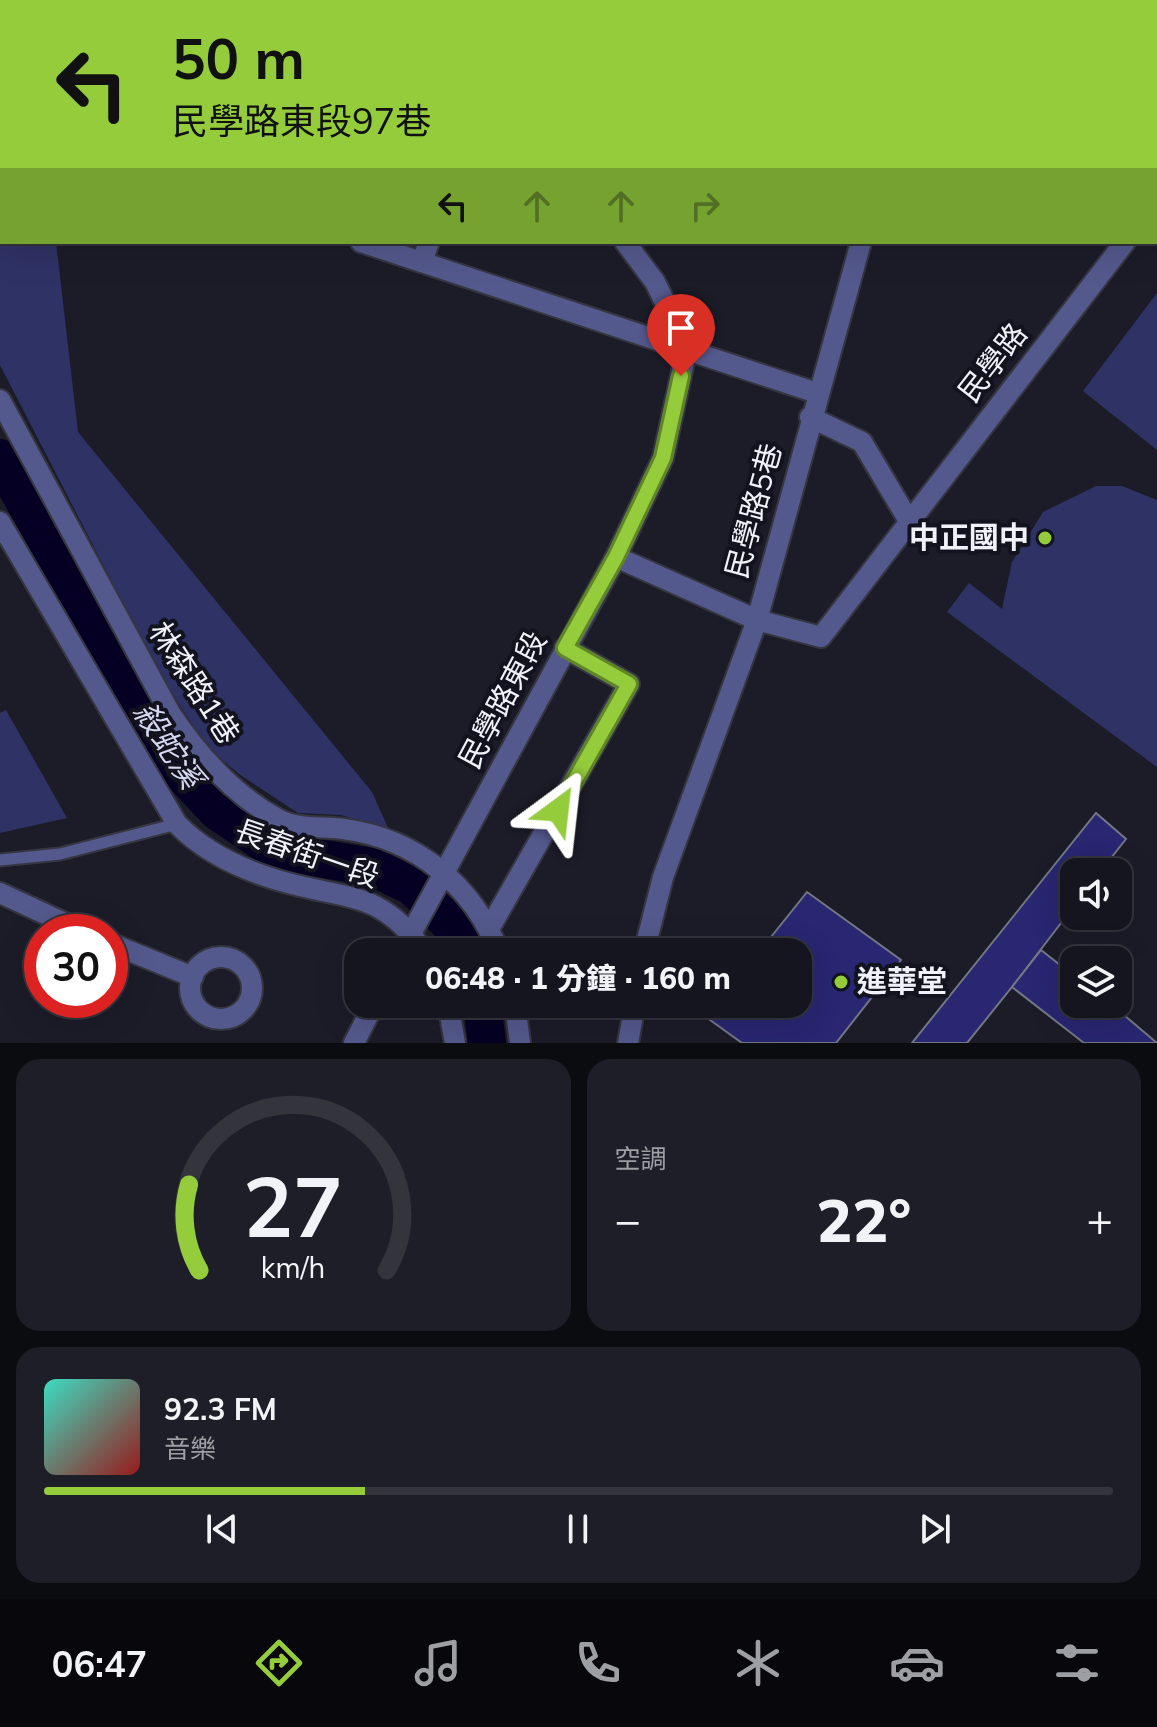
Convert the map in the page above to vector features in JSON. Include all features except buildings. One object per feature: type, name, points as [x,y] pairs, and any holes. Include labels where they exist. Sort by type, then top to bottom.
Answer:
[{"type":"street","points":[[367,244],[817,393]]},
{"type":"street","points":[[422,262],[428,244]]},
{"type":"street","points":[[626,244],[655,282],[687,348]]},
{"type":"street","name":"民學路5巷","points":[[757,620],[810,417],[860,244]]},
{"type":"street","name":"民學路","points":[[909,521],[1123,244]]},
{"type":"street","name":"民學路東段","points":[[408,938],[616,557],[663,458],[687,348]]},
{"type":"street","name":"林森路1巷","points":[[0,400],[170,713],[208,763],[247,798],[279,820],[297,826],[363,832],[409,851],[445,872],[464,890],[493,938]]},
{"type":"street","points":[[616,557],[757,620],[821,637],[909,521],[862,442],[810,417]]},
{"type":"street","name":"長春街一段","points":[[0,522],[177,824],[212,853],[295,885],[375,905],[415,938]]},
{"type":"street","points":[[648,938],[663,877],[757,620]]},
{"type":"street","points":[[489,929],[629,684],[565,648]]},
{"type":"street","points":[[0,893],[45,914]]},
{"type":"street","points":[[128,950],[193,977]]},
{"type":"street","points":[[354,1043],[367,1018]]},
{"type":"street","points":[[451,1018],[455,1043]]},
{"type":"street","points":[[517,1018],[520,1043]]},
{"type":"street","points":[[628,1043],[632,1018]]},
{"type":"lane","points":[[0,860],[60,854],[177,824]]},
{"type":"shaded area","points":[[0,244],[56,244],[78,432],[372,792],[388,828],[340,815],[298,813],[239,774],[208,748],[160,675],[0,365]]},
{"type":"shaded area","points":[[1157,293],[1157,450],[1083,391]]},
{"type":"shaded area","points":[[1096,486],[1122,486],[1157,500],[1157,767],[947,612],[969,583],[1002,609],[1012,562],[1043,512]]},
{"type":"shaded area","points":[[6,710],[67,818],[0,833],[0,713]]},
{"type":"waterway","name":"殺蛇溪","points":[[0,458],[173,764],[217,811],[276,851],[372,867],[412,886],[458,932],[460,938]]},
{"type":"waterway","name":"殺蛇溪","points":[[484,1018],[487,1043]]},
{"type":"place","name":"中正國中","points":[[1045,538]]},
{"type":"place","name":"進華堂","points":[[841,982]]},
{"type":"route","points":[[558,810],[629,684],[565,648],[616,557],[663,458],[681,376]]}]
